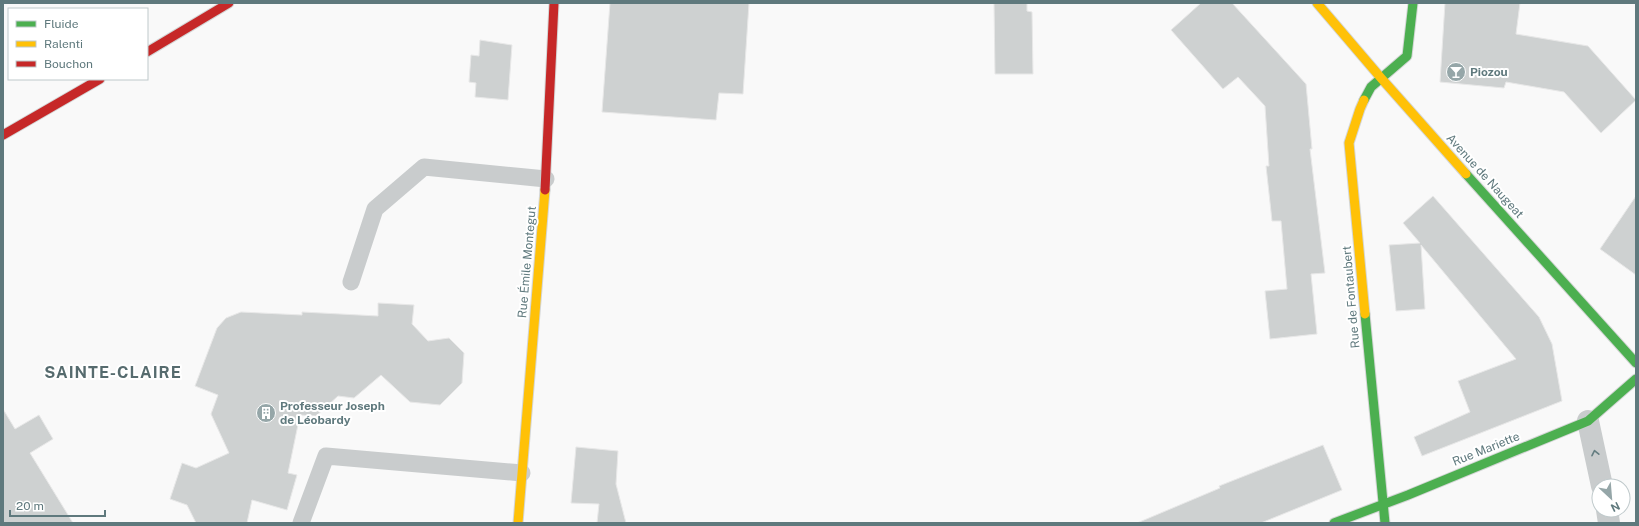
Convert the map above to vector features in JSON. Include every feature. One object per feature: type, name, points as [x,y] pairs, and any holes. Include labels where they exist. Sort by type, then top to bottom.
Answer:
[{"type":"street","points":[[148,51],[229,3]]},
{"type":"street","name":"Rue Émile Montegut","points":[[518,523],[546,179],[554,3]]},
{"type":"street","name":"Avenue de Naugeat","points":[[1317,3],[1381,78],[1636,363]]},
{"type":"street","name":"Rue de Fontaubert","points":[[1385,523],[1349,143],[1360,109],[1371,87],[1407,56],[1413,3]]},
{"type":"street","points":[[3,135],[98,80]]},
{"type":"street","name":"Rue Mariette","points":[[1334,523],[1588,421],[1636,379]]},
{"type":"street","points":[[1588,421],[1600,478]]},
{"type":"lane","points":[[351,282],[375,209],[424,166],[546,179]]},
{"type":"lane","points":[[302,523],[326,456],[522,473]]},
{"type":"building","points":[[610,3],[749,3],[743,94],[719,93],[716,120],[602,112]]},
{"type":"building","points":[[994,3],[1027,3],[1027,11],[1032,12],[1033,74],[995,74]]},
{"type":"building","points":[[1201,3],[1232,3],[1306,84],[1312,149],[1310,149],[1325,273],[1311,274],[1317,334],[1270,339],[1265,291],[1287,289],[1281,221],[1272,221],[1266,166],[1269,166],[1265,106],[1238,77],[1223,89],[1171,30]]},
{"type":"building","points":[[1445,3],[1520,3],[1516,34],[1588,46],[1636,100],[1601,133],[1564,92],[1506,82],[1504,88],[1440,82]]},
{"type":"building","points":[[480,40],[512,45],[508,100],[475,97],[476,83],[469,82],[471,55],[479,56]]},
{"type":"building","points":[[1433,196],[1539,317],[1552,344],[1562,401],[1422,456],[1414,437],[1470,412],[1458,381],[1516,359],[1421,245],[1425,309],[1396,311],[1389,245],[1420,243],[1403,223]]},
{"type":"building","points":[[1636,196],[1636,275],[1600,249]]},
{"type":"building","name":"Professeur Joseph de Léobardy","points":[[378,303],[414,305],[412,324],[428,341],[449,338],[464,353],[462,383],[440,405],[410,402],[381,375],[354,398],[338,396],[316,416],[300,415],[288,473],[297,475],[287,510],[252,500],[247,523],[196,523],[187,505],[170,499],[182,463],[196,468],[229,453],[211,414],[218,395],[195,386],[217,328],[226,318],[241,312],[302,315],[302,312],[378,316]]},
{"type":"building","points":[[3,409],[15,429],[39,415],[53,439],[30,453],[73,523],[3,523]]},
{"type":"building","points":[[1323,445],[1342,490],[1261,523],[1137,523],[1220,488],[1219,486]]},
{"type":"building","points":[[576,447],[618,451],[616,484],[626,523],[597,523],[599,504],[571,503]]},
{"type":"traffic: fast","points":[[1364,100],[1371,87],[1407,56],[1413,3]]},
{"type":"traffic: fast","points":[[1466,174],[1636,363]]},
{"type":"traffic: fast","points":[[1365,314],[1385,523]]},
{"type":"traffic: fast","points":[[1334,523],[1408,495],[1588,421],[1636,379]]},
{"type":"traffic: slow","points":[[1317,3],[1466,174]]},
{"type":"traffic: slow","points":[[1364,100],[1349,143],[1365,314]]},
{"type":"traffic: slow","points":[[518,523],[545,190]]},
{"type":"traffic: jam","points":[[148,51],[229,3]]},
{"type":"traffic: jam","points":[[545,190],[554,3]]},
{"type":"traffic: jam","points":[[3,135],[98,80]]},
{"type":"place","name":"Piozou","points":[[1456,72]]},
{"type":"place","name":"Professeur Joseph de Léobardy","points":[[266,413]]},
{"type":"district","name":"SAINTE-CLAIRE","points":[[113,372]]}]
